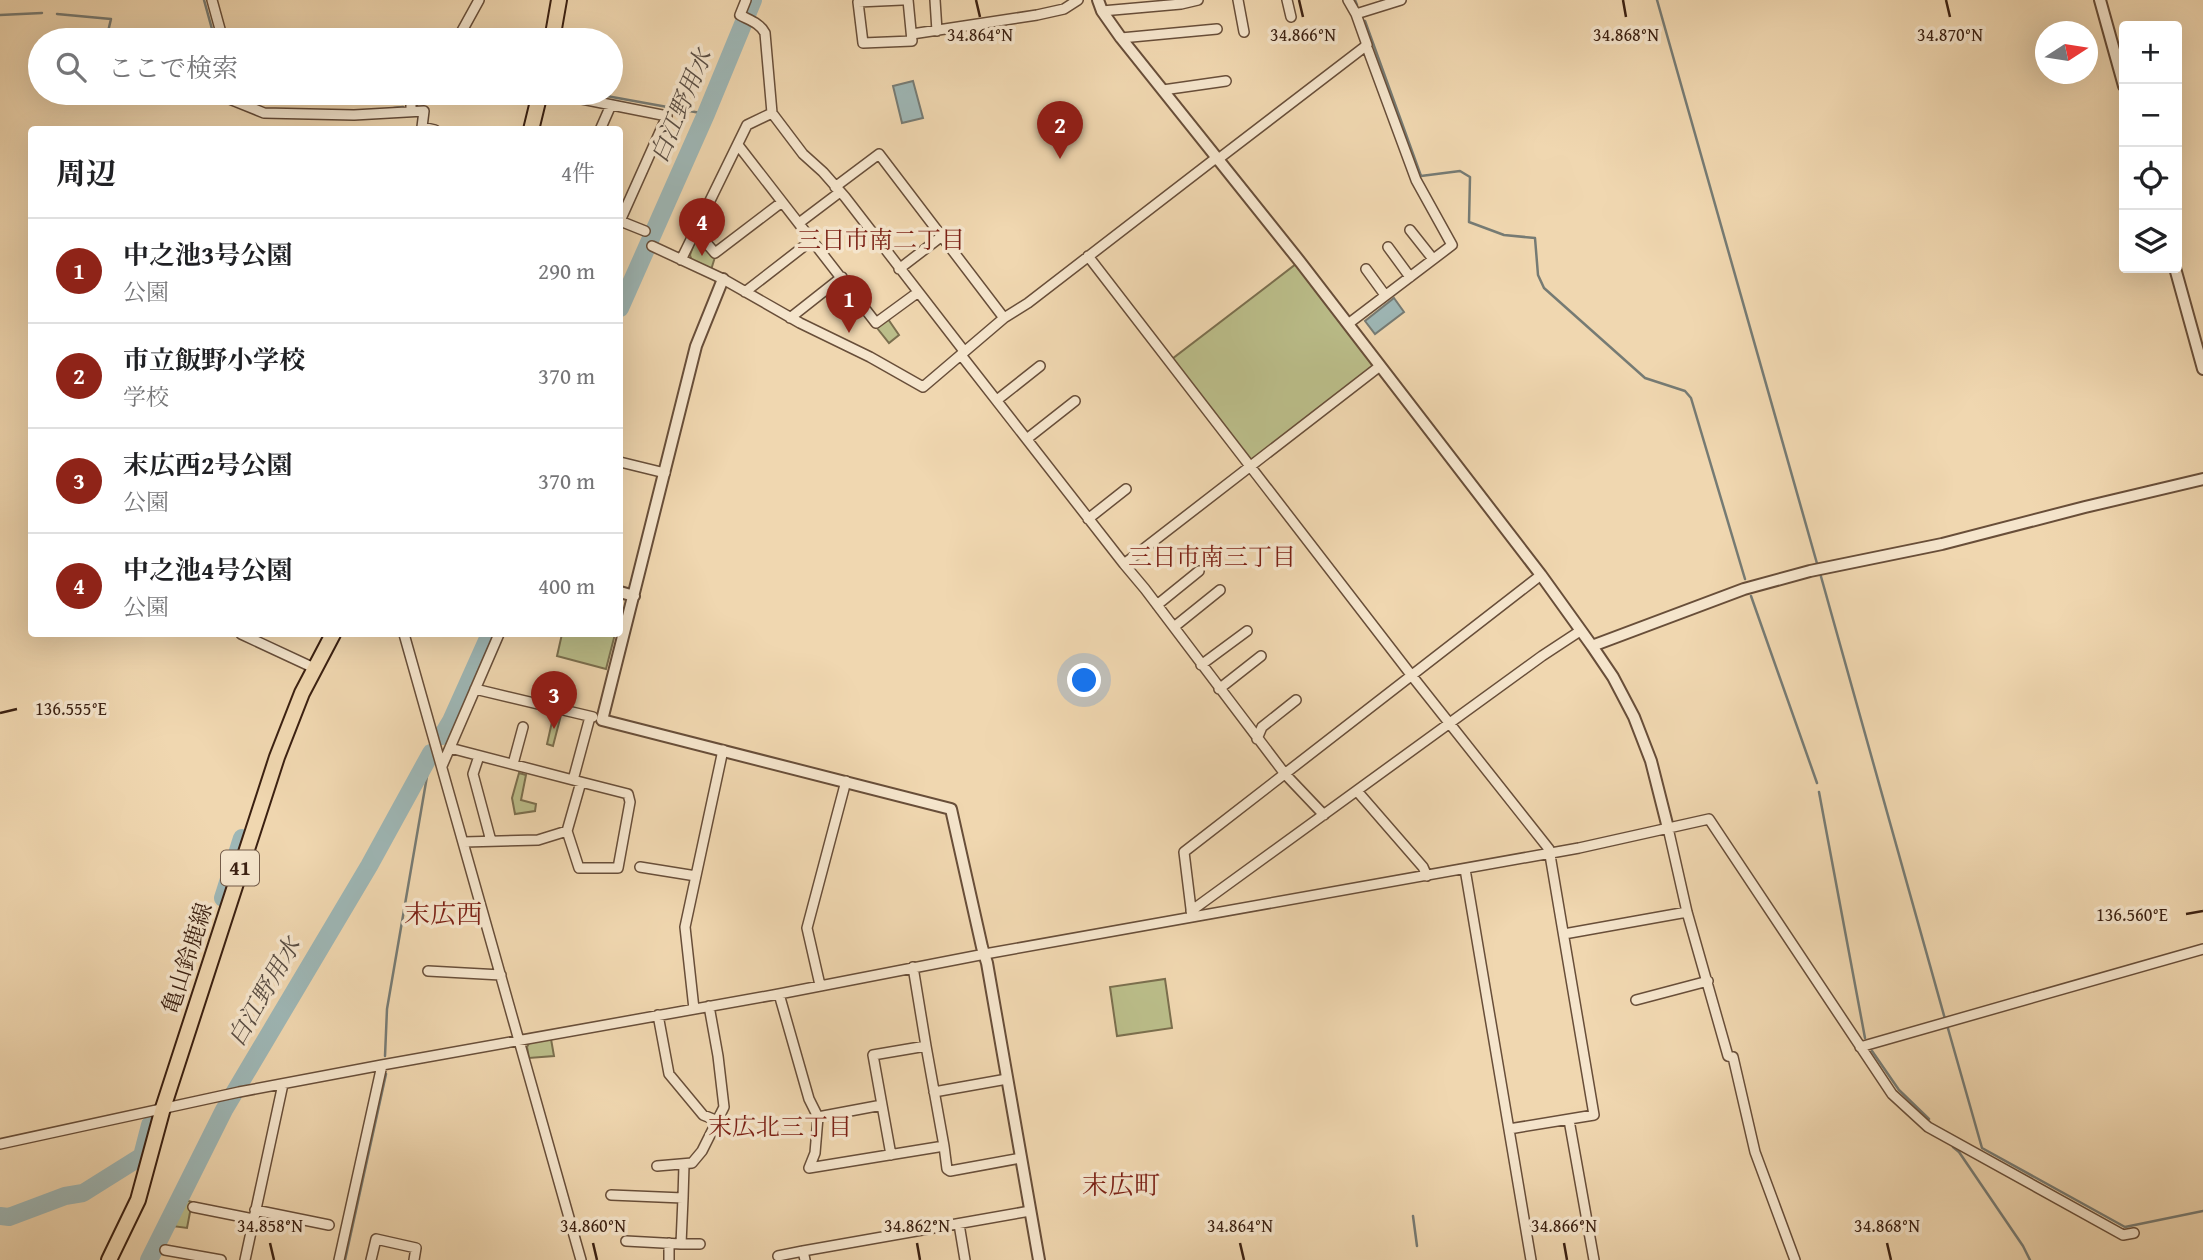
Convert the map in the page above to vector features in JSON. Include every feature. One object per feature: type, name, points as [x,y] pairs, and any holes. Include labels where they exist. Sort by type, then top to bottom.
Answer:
[{"type":"main road","points":[[554,28],[559,0]]},
{"type":"main road","points":[[532,126],[537,105]]},
{"type":"main road","name":"亀山鈴鹿線","points":[[109,1260],[138,1200],[163,1108],[276,757],[314,668],[331,637]]},
{"type":"street","points":[[212,0],[220,28]]},
{"type":"street","points":[[464,28],[479,0]]},
{"type":"street","points":[[747,0],[740,15],[762,27],[765,33],[772,113],[900,269],[1257,739],[1285,774],[1324,815]]},
{"type":"street","points":[[902,0],[858,2],[863,43],[912,41],[908,0]]},
{"type":"street","points":[[935,0],[937,31]]},
{"type":"street","points":[[912,34],[1037,15],[1064,9],[1078,0]]},
{"type":"street","points":[[1099,3],[1181,4],[1192,0]]},
{"type":"street","points":[[1238,0],[1244,32]]},
{"type":"street","points":[[1287,0],[1291,17]]},
{"type":"street","points":[[1348,0],[1356,14],[1367,44],[1365,46],[1416,180],[1452,245],[1348,324]]},
{"type":"street","points":[[1356,14],[1401,0]]},
{"type":"street","points":[[2100,0],[2123,84]]},
{"type":"street","points":[[1099,3],[1121,38],[1301,263],[1541,575],[1613,677],[1639,729],[1651,761],[1687,912],[1728,1056],[1732,1057],[1755,1152],[1795,1260]]},
{"type":"street","points":[[1121,38],[1217,29]]},
{"type":"street","points":[[652,246],[723,279],[790,318],[870,357],[923,387],[1004,318],[1028,303],[1365,46]]},
{"type":"street","points":[[1163,90],[1226,81]]},
{"type":"street","points":[[243,105],[264,114],[354,115],[424,111],[422,126]]},
{"type":"street","points":[[411,105],[411,110]]},
{"type":"street","points":[[606,105],[667,116],[623,214]]},
{"type":"street","points":[[602,126],[611,106]]},
{"type":"street","points":[[681,260],[747,125],[772,113]]},
{"type":"street","points":[[738,145],[876,323],[917,292]]},
{"type":"street","points":[[799,223],[879,154],[1004,318]]},
{"type":"street","points":[[695,230],[715,253],[782,202]]},
{"type":"street","points":[[623,222],[645,231]]},
{"type":"street","points":[[1410,230],[1433,259]]},
{"type":"street","points":[[900,269],[942,236]]},
{"type":"street","points":[[745,292],[812,240]]},
{"type":"street","points":[[1388,247],[1410,277]]},
{"type":"street","points":[[1088,256],[1550,853],[1594,1115],[1509,1129]]},
{"type":"street","points":[[1366,269],[1385,295]]},
{"type":"street","points":[[2176,273],[2203,369]]},
{"type":"street","points":[[790,318],[842,277]]},
{"type":"street","points":[[602,720],[696,346],[723,279]]},
{"type":"street","points":[[997,400],[1040,366]]},
{"type":"street","points":[[1124,564],[1380,366]]},
{"type":"street","points":[[1028,438],[1075,401]]},
{"type":"street","points":[[623,463],[666,473]]},
{"type":"street","points":[[1592,646],[1744,589],[1823,568],[1942,544],[2203,479]]},
{"type":"street","points":[[1088,519],[1126,489]]},
{"type":"street","points":[[1157,605],[1199,571]]},
{"type":"street","points":[[1192,914],[1184,852],[1541,575]]},
{"type":"street","points":[[1174,627],[1220,590]]},
{"type":"street","points":[[623,593],[634,596]]},
{"type":"street","points":[[1201,665],[1247,631]]},
{"type":"street","points":[[1192,914],[1324,815],[1580,631]]},
{"type":"street","points":[[247,637],[314,668]]},
{"type":"street","points":[[405,637],[581,1260]]},
{"type":"street","points":[[442,766],[498,637]]},
{"type":"street","points":[[1219,689],[1261,656]]},
{"type":"street","points":[[475,689],[951,809],[985,954],[1039,1260]]},
{"type":"street","points":[[1257,739],[1262,727],[1296,700]]},
{"type":"street","points":[[450,748],[479,756],[513,764],[577,781],[628,794],[630,802],[618,868],[579,868],[567,831],[577,781],[590,717]]},
{"type":"street","points":[[513,764],[523,727]]},
{"type":"street","points":[[694,1009],[685,927],[723,750]]},
{"type":"street","points":[[479,756],[473,774],[491,841]]},
{"type":"street","points":[[820,985],[807,929],[846,781]]},
{"type":"street","points":[[1357,792],[1423,867],[1427,876]]},
{"type":"street","points":[[0,1144],[239,1092],[658,1016],[1192,914],[1465,869],[1709,819],[1892,1094],[1928,1127],[2123,1235],[2134,1233]]},
{"type":"street","points":[[464,842],[538,840],[567,831]]},
{"type":"street","points":[[640,867],[696,876]]},
{"type":"street","points":[[1465,869],[1531,1260]]},
{"type":"street","points":[[1564,934],[1687,912]]},
{"type":"street","points":[[1860,1047],[2203,949]]},
{"type":"street","points":[[913,967],[947,1169],[950,1171],[1021,1158]]},
{"type":"street","points":[[428,971],[501,975]]},
{"type":"street","points":[[1636,1000],[1707,981]]},
{"type":"street","points":[[779,993],[810,1099],[818,1117],[815,1153],[809,1168],[943,1146]]},
{"type":"street","points":[[657,1166],[692,1163],[702,1151],[724,1107],[709,1006]]},
{"type":"street","points":[[658,1016],[669,1074],[703,1115],[718,1121]]},
{"type":"street","points":[[891,1154],[873,1055],[926,1046]]},
{"type":"street","points":[[339,1260],[382,1065]]},
{"type":"street","points":[[934,1091],[1007,1079]]},
{"type":"street","points":[[244,1260],[283,1084]]},
{"type":"street","points":[[818,1117],[882,1105]]},
{"type":"street","points":[[1569,1120],[1594,1260]]},
{"type":"street","points":[[681,1244],[684,1165]]},
{"type":"street","points":[[611,1195],[683,1198]]},
{"type":"street","points":[[193,1207],[329,1225]]},
{"type":"street","points":[[778,1256],[804,1256],[1030,1211]]},
{"type":"street","points":[[959,1224],[965,1260]]},
{"type":"street","points":[[371,1260],[376,1238],[416,1248],[414,1260]]},
{"type":"street","points":[[626,1241],[700,1244]]},
{"type":"street","points":[[669,1243],[669,1260]]},
{"type":"street","points":[[164,1250],[181,1256],[221,1260]]},
{"type":"green space","points":[[701,240],[715,257],[711,270],[692,262],[690,255],[695,241]]},
{"type":"green space","points":[[1296,264],[1375,366],[1250,462],[1172,359]]},
{"type":"green space","points":[[888,319],[899,335],[889,343],[877,328]]},
{"type":"green space","points":[[561,637],[614,637],[606,669],[557,656]]},
{"type":"green space","points":[[554,713],[561,715],[553,746],[547,744]]},
{"type":"green space","points":[[519,773],[526,775],[521,800],[536,804],[535,811],[515,814],[512,798]]},
{"type":"green space","points":[[1165,979],[1172,1028],[1117,1036],[1110,987]]},
{"type":"green space","points":[[551,1039],[554,1056],[529,1058],[529,1043]]},
{"type":"green space","points":[[185,1200],[192,1202],[187,1228],[172,1226]]},
{"type":"water","points":[[913,81],[923,118],[902,123],[893,86]]},
{"type":"water","points":[[1394,298],[1404,312],[1375,334],[1365,321]]},
{"type":"waterway","points":[[204,0],[212,28]]},
{"type":"waterway","name":"白江野用水","points":[[623,301],[753,0]]},
{"type":"waterway","points":[[1355,0],[1357,5]]},
{"type":"waterway","points":[[1657,0],[1818,567]]},
{"type":"waterway","points":[[0,15],[42,13]]},
{"type":"waterway","points":[[57,14],[111,19],[109,28]]},
{"type":"waterway","points":[[1365,21],[1421,176],[1460,171],[1470,177],[1469,222],[1504,235],[1535,238],[1538,275],[1544,288],[1645,378],[1685,391],[1691,398],[1745,579]]},
{"type":"waterway","points":[[623,99],[706,114]]},
{"type":"waterway","points":[[394,108],[403,107]]},
{"type":"waterway","points":[[1820,573],[1945,1019]]},
{"type":"waterway","points":[[1751,596],[1817,783]]},
{"type":"waterway","name":"白江野用水","points":[[442,736],[489,637]]},
{"type":"waterway","points":[[385,1056],[387,1009],[431,753]]},
{"type":"waterway","name":"白江野用水","points":[[149,1260],[224,1110],[369,866],[431,753]]},
{"type":"waterway","points":[[1819,792],[1865,1038]]},
{"type":"waterway","name":"白江野用水","points":[[223,898],[242,838]]},
{"type":"waterway","points":[[1947,1025],[1982,1148],[2125,1227],[2203,1211]]},
{"type":"waterway","points":[[1872,1051],[1899,1090],[1929,1119]]},
{"type":"waterway","points":[[345,1260],[386,1074]]},
{"type":"waterway","name":"白江野用水","points":[[0,1216],[9,1217],[65,1196],[83,1193],[142,1156],[150,1125]]},
{"type":"waterway","points":[[1953,1147],[1959,1152],[2030,1260]]},
{"type":"waterway","points":[[1413,1216],[1417,1246]]},
{"type":"place","name":"市立飯野小学校","points":[[1060,159]]},
{"type":"place","name":"中之池4号公園","points":[[702,256]]},
{"type":"place","name":"中之池3号公園","points":[[849,333]]},
{"type":"place","name":"末広西2号公園","points":[[554,729]]},
{"type":"district","name":"三日市南二丁目","points":[[881,240]]},
{"type":"district","name":"三日市南三丁目","points":[[1212,557]]},
{"type":"district","name":"末広西","points":[[443,914]]},
{"type":"district","name":"末広北三丁目","points":[[780,1127]]},
{"type":"district","name":"末広町","points":[[1121,1185]]}]
